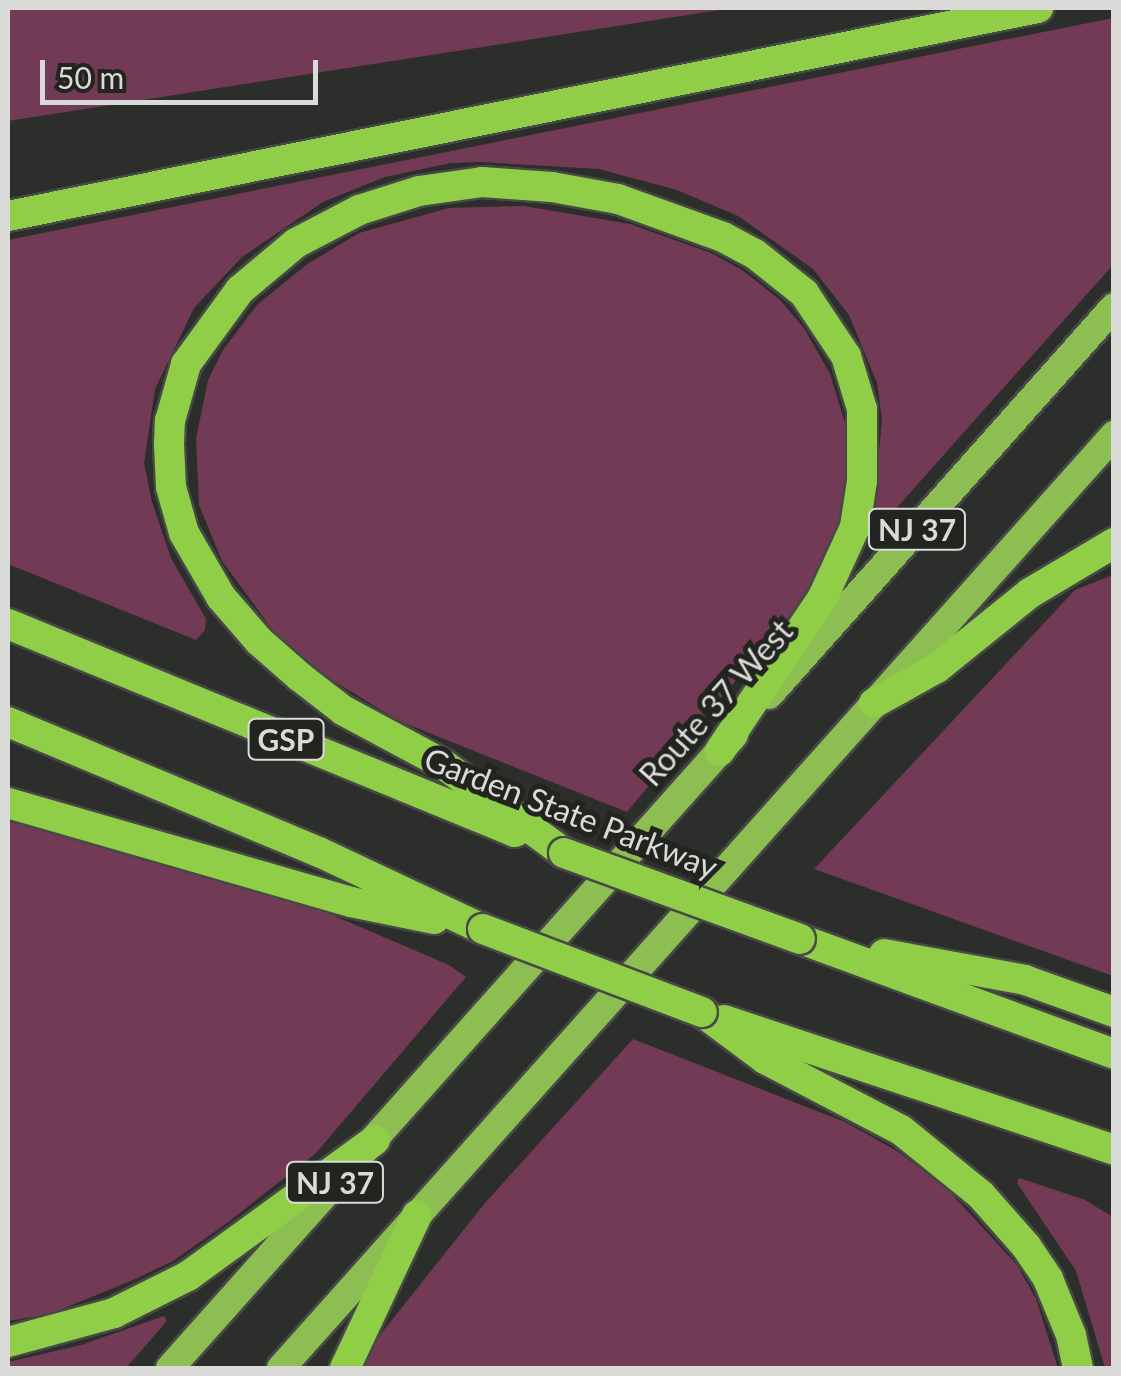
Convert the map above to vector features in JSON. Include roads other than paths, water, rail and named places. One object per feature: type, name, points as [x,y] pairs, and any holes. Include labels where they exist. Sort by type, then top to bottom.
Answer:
[{"type":"highway","points":[[8,216],[1038,8]]},
{"type":"highway","points":[[564,852],[443,764],[344,711],[300,677],[259,641],[220,596],[184,533],[171,487],[169,446],[170,420],[186,364],[240,290],[296,243],[359,210],[419,190],[482,182],[552,187],[618,199],[724,237],[755,254],[804,293],[846,356],[862,409],[862,481],[854,528],[823,596],[720,751]]},
{"type":"highway","name":"Route 37 West","points":[[170,1368],[1114,307]]},
{"type":"highway","name":"NJ 37","points":[[281,1368],[1114,434]]},
{"type":"highway","points":[[874,703],[937,668],[1030,593],[1114,542]]},
{"type":"highway","name":"Garden State Parkway","points":[[8,624],[564,852],[1114,1054]]},
{"type":"highway","points":[[8,722],[319,852],[483,929],[702,1012],[1114,1150]]},
{"type":"highway","points":[[8,804],[351,902],[483,929]]},
{"type":"highway","points":[[800,938],[1025,980],[1114,1012]]},
{"type":"highway","points":[[702,1012],[764,1059],[901,1130],[981,1194],[1048,1279],[1072,1335],[1078,1368]]},
{"type":"highway","points":[[8,1342],[114,1313],[188,1276],[375,1140]]},
{"type":"highway","points":[[345,1368],[416,1214]]}]
